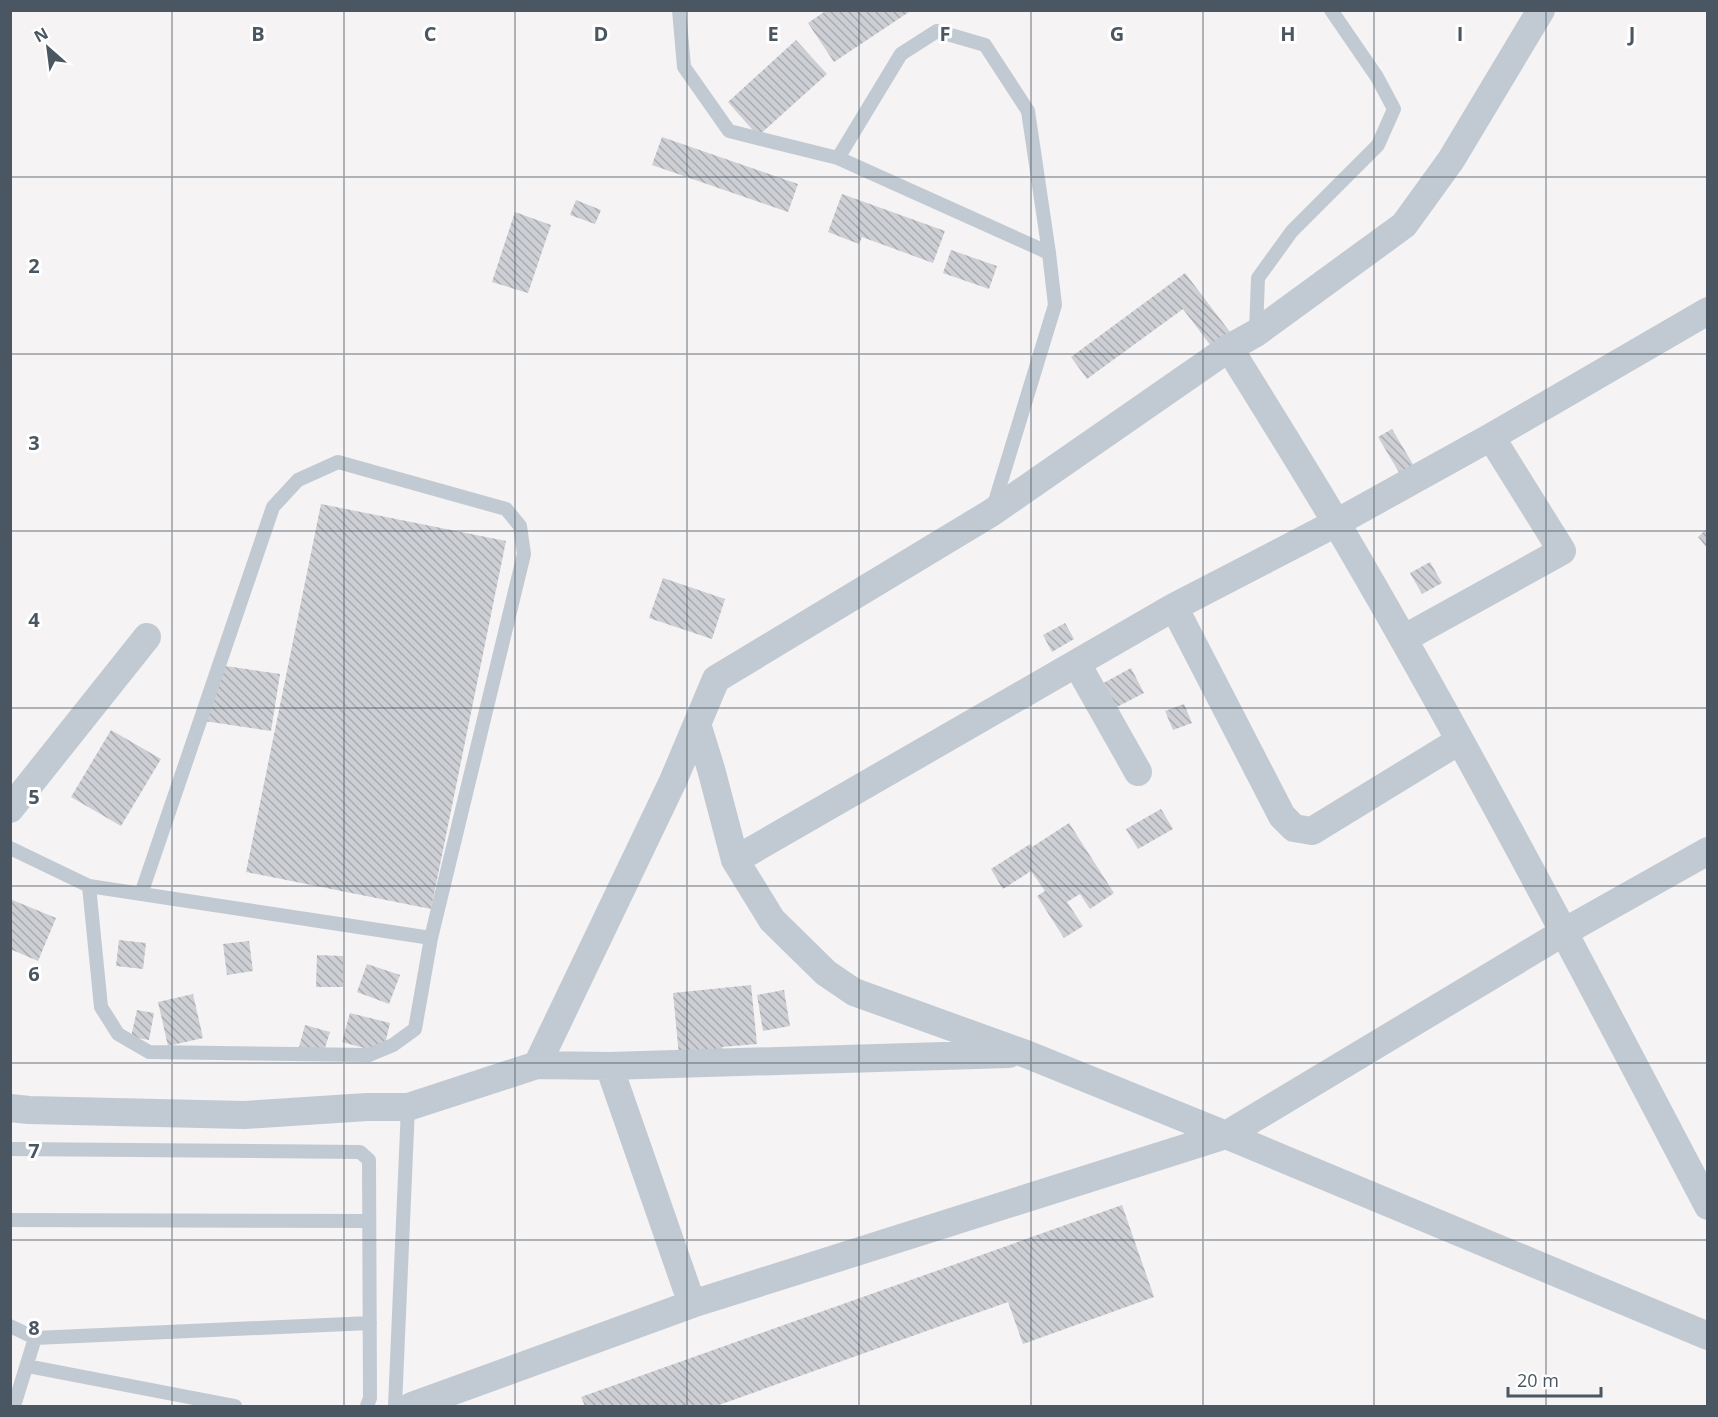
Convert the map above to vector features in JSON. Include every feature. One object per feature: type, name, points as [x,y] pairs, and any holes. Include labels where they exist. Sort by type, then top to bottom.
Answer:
[{"type":"street","points":[[537,1065],[668,791],[716,680],[991,513],[1229,348],[1256,333],[1404,225],[1451,160],[1541,10]]},
{"type":"street","points":[[735,860],[1174,607],[1336,523],[1491,437],[1707,311]]},
{"type":"street","points":[[1229,348],[1336,523],[1403,639],[1564,932],[1707,1206]]},
{"type":"street","points":[[1403,639],[1562,551],[1491,437]]},
{"type":"street","points":[[1174,607],[1282,816],[1294,828],[1312,831],[1459,741]]},
{"type":"street","points":[[10,809],[147,637]]},
{"type":"street","points":[[1077,664],[1138,772]]},
{"type":"street","points":[[696,724],[711,769],[735,860],[772,920],[826,973],[854,992],[1026,1053],[1707,1336]]},
{"type":"street","points":[[412,1407],[692,1304],[1226,1135],[1564,932],[1707,851]]},
{"type":"street","points":[[10,1108],[244,1115],[367,1107],[408,1107],[537,1065],[609,1066],[1026,1053]]},
{"type":"street","points":[[609,1066],[692,1304]]},
{"type":"lane","points":[[679,10],[684,67],[729,132],[838,158],[1049,253]]},
{"type":"lane","points":[[1256,333],[1258,278],[1292,231],[1378,145],[1394,109],[1377,77],[1331,10]]},
{"type":"lane","points":[[838,158],[901,54],[937,31],[985,45],[1028,111],[1055,305],[991,513]]},
{"type":"lane","points":[[88,886],[101,1007],[118,1034],[149,1052],[369,1055],[393,1045],[415,1029],[431,938],[524,554],[520,526],[506,509],[338,462],[298,480],[273,507],[141,894]]},
{"type":"lane","points":[[10,848],[88,886],[431,938]]},
{"type":"lane","points":[[395,1407],[408,1107]]},
{"type":"lane","points":[[10,1149],[360,1152],[369,1160],[370,1398],[367,1407]]},
{"type":"lane","points":[[10,1220],[369,1221]]},
{"type":"lane","points":[[10,1326],[35,1338],[370,1323]]},
{"type":"lane","points":[[14,1407],[35,1338]]},
{"type":"lane","points":[[27,1366],[235,1407]]},
{"type":"building","points":[[827,10],[912,10],[834,62],[808,23]]},
{"type":"building","points":[[796,40],[827,74],[758,136],[728,102]]},
{"type":"building","points":[[662,137],[798,184],[788,212],[652,165]]},
{"type":"building","points":[[842,194],[945,231],[933,263],[862,237],[859,244],[828,232]]},
{"type":"building","points":[[576,200],[601,210],[595,224],[570,215]]},
{"type":"building","points":[[515,212],[551,225],[528,293],[492,282]]},
{"type":"building","points":[[951,250],[997,266],[989,289],[943,273]]},
{"type":"building","points":[[1185,273],[1230,332],[1211,346],[1183,309],[1087,379],[1071,357]]},
{"type":"building","points":[[1392,429],[1414,466],[1400,474],[1378,437]]},
{"type":"building","points":[[321,504],[506,541],[431,909],[246,872]]},
{"type":"building","points":[[1708,528],[1708,549],[1698,537]]},
{"type":"building","points":[[1430,562],[1442,583],[1422,594],[1410,573]]},
{"type":"building","points":[[663,578],[725,599],[712,639],[649,618]]},
{"type":"building","points":[[1065,623],[1074,639],[1052,652],[1043,635]]},
{"type":"building","points":[[212,664],[280,674],[271,731],[204,721]]},
{"type":"building","points":[[1131,668],[1144,693],[1111,710],[1098,686]]},
{"type":"building","points":[[1184,704],[1192,723],[1173,730],[1165,711]]},
{"type":"building","points":[[111,730],[161,759],[121,826],[71,797]]},
{"type":"building","points":[[1161,809],[1173,829],[1138,849],[1126,829]]},
{"type":"building","points":[[1069,823],[1114,893],[1090,909],[1080,894],[1067,902],[1083,926],[1064,938],[1037,896],[1045,891],[1031,871],[1003,889],[991,869],[1030,844],[1032,847]]},
{"type":"building","points":[[10,899],[56,918],[38,961],[10,949]]},
{"type":"building","points":[[119,940],[146,943],[143,969],[116,966]]},
{"type":"building","points":[[249,941],[253,971],[227,975],[223,944]]},
{"type":"building","points":[[317,955],[343,956],[343,987],[316,987]]},
{"type":"building","points":[[367,964],[400,975],[389,1004],[357,992]]},
{"type":"building","points":[[751,985],[757,1044],[722,1047],[723,1051],[679,1056],[673,993]]},
{"type":"building","points":[[784,990],[790,1026],[763,1031],[757,995]]},
{"type":"building","points":[[193,994],[203,1038],[168,1046],[158,1002]]},
{"type":"building","points":[[137,1010],[154,1013],[149,1040],[131,1037]]},
{"type":"building","points":[[350,1013],[390,1023],[383,1053],[342,1042]]},
{"type":"building","points":[[305,1025],[330,1032],[322,1057],[298,1051]]},
{"type":"building","points":[[1122,1205],[1154,1297],[1023,1344],[1008,1302],[716,1406],[585,1406],[581,1397]]}]
